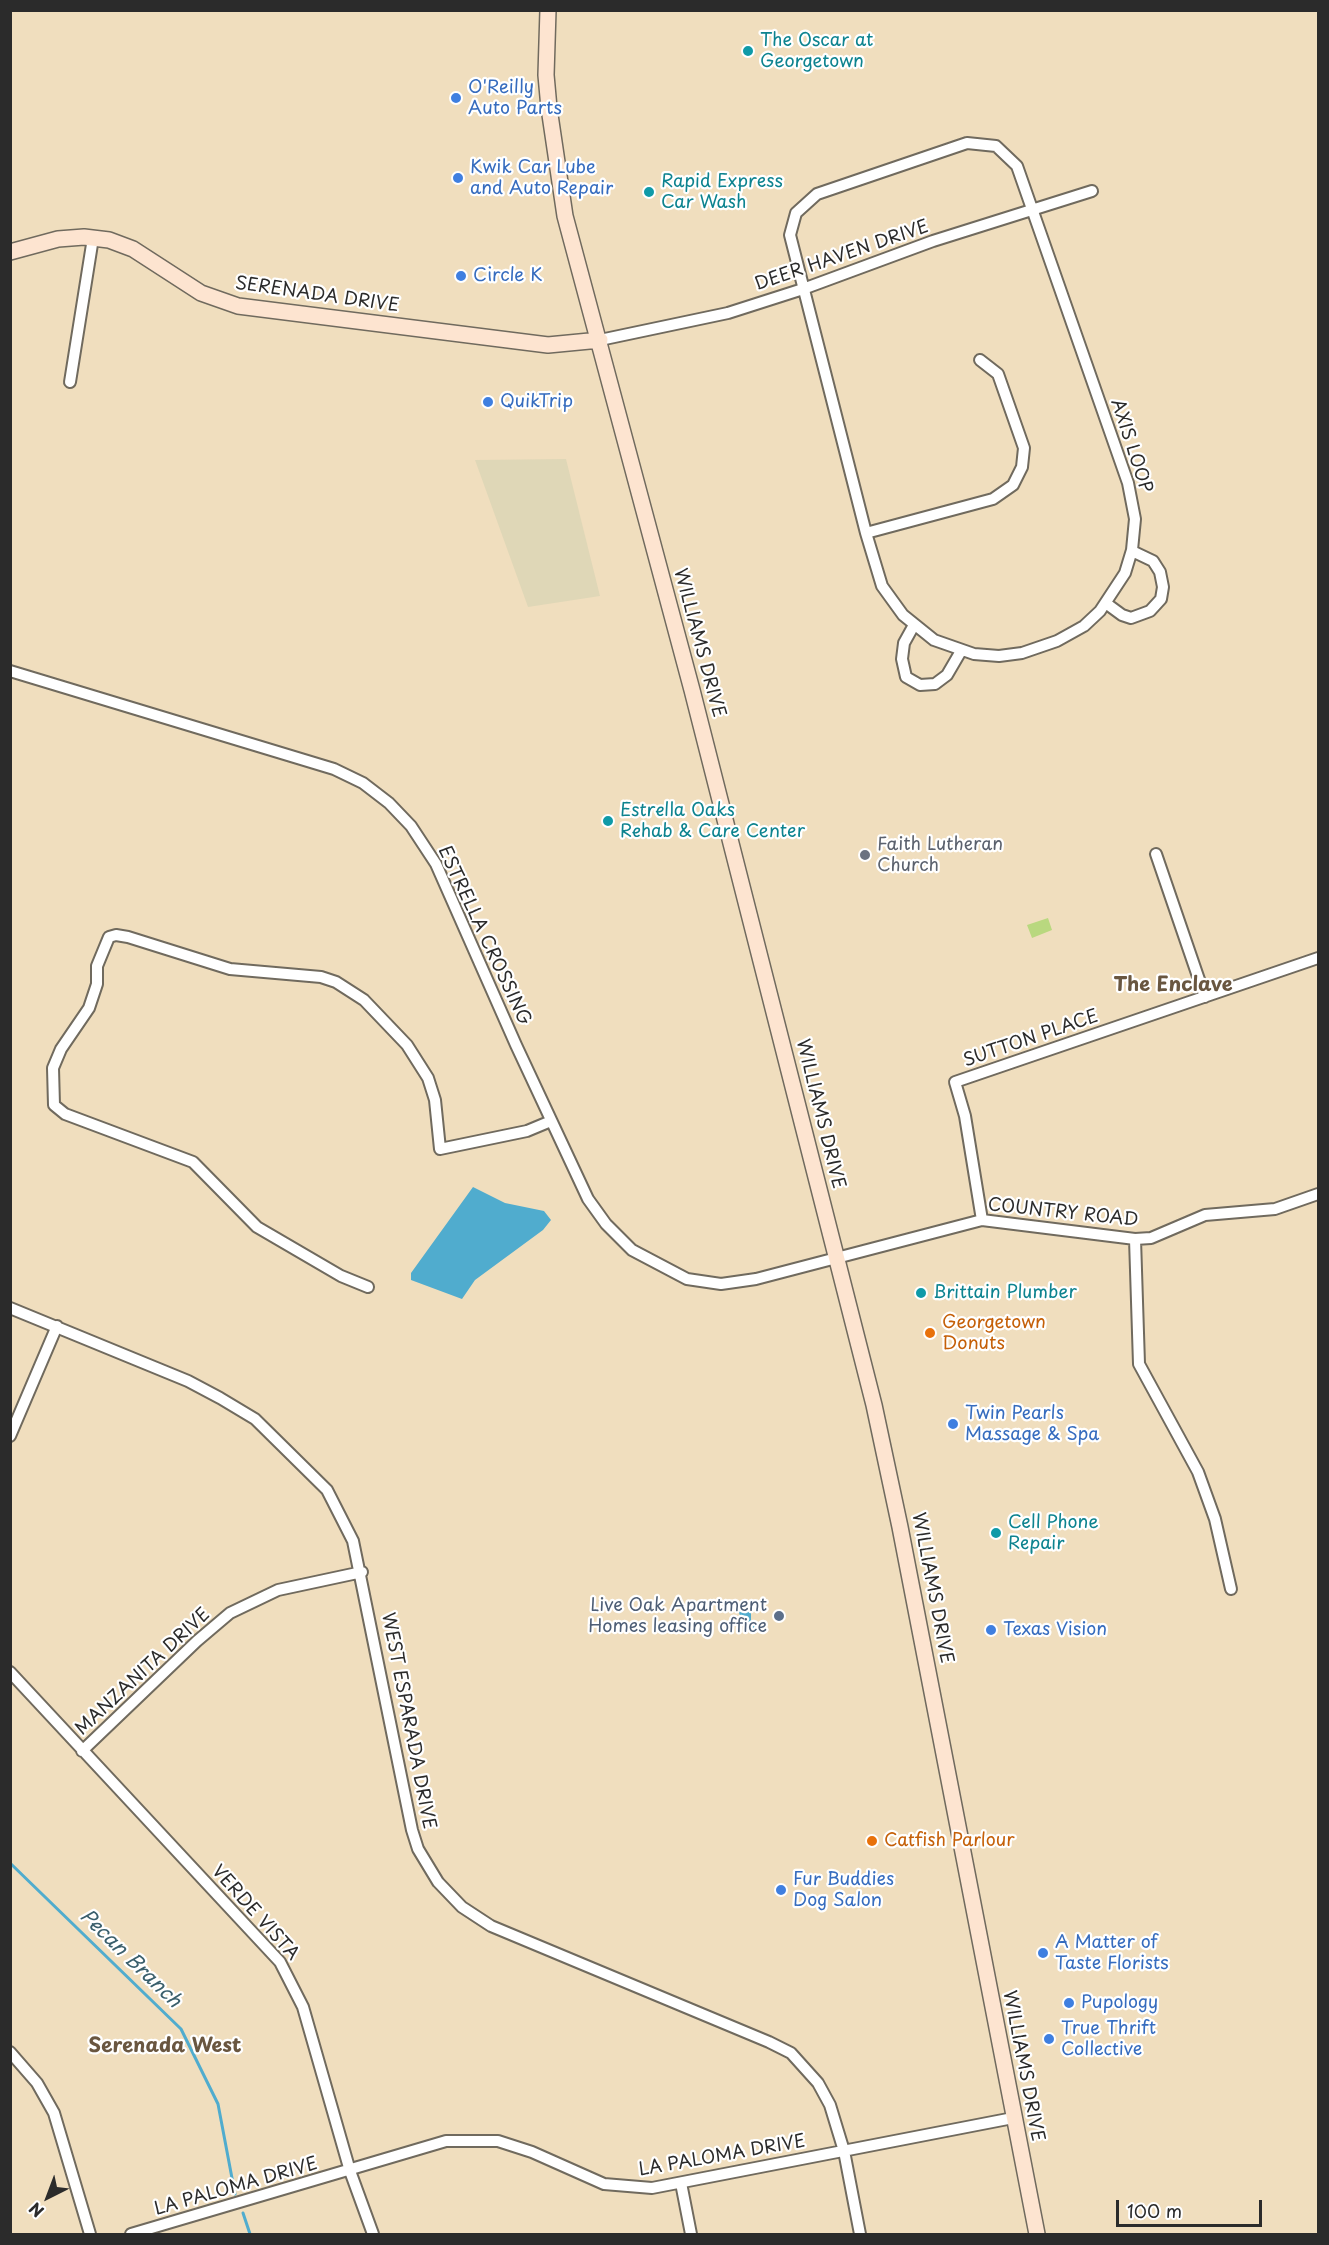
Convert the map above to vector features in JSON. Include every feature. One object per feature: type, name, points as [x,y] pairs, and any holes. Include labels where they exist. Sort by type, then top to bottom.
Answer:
[{"type":"main road","name":"WILLIAMS DRIVE","points":[[548,10],[546,75],[553,147],[565,216],[600,340],[874,1405],[900,1527],[1036,2235]]},
{"type":"main road","name":"SERENADA DRIVE","points":[[10,252],[58,239],[93,238],[134,249],[201,293],[238,306],[548,345],[600,340]]},
{"type":"street","name":"AXIS LOOP","points":[[975,142],[996,146],[1014,161],[1034,209],[1131,495],[1135,519],[1132,551],[1125,573],[1107,604],[1093,619],[1066,637],[1034,650],[999,656],[961,651],[934,640],[896,607],[882,586],[866,533],[803,289],[791,242],[790,228],[799,209],[817,194],[975,142]]},
{"type":"street","name":"DEER HAVEN DRIVE","points":[[600,340],[710,317],[803,289],[933,242],[1092,191]]},
{"type":"street","points":[[69,382],[93,238]]},
{"type":"street","points":[[866,533],[993,499],[1013,485],[1022,467],[1024,448],[998,374],[980,360]]},
{"type":"street","points":[[1107,604],[1122,615],[1131,618],[1150,611],[1161,599],[1163,586],[1160,572],[1153,561],[1132,551]]},
{"type":"street","points":[[914,625],[904,643],[902,659],[906,677],[920,685],[935,684],[947,675],[961,651]]},
{"type":"street","name":"ESTRELLA CROSSING","points":[[10,671],[334,768],[363,783],[389,802],[411,826],[436,864],[551,1121],[588,1199],[606,1224],[632,1250],[665,1269],[687,1279],[721,1284],[756,1280],[836,1257]]},
{"type":"street","points":[[1156,854],[1205,997]]},
{"type":"street","points":[[368,1287],[341,1276],[257,1227],[193,1161],[65,1114],[54,1105],[53,1068],[61,1049],[89,1008],[97,984],[97,966],[108,938],[116,935],[128,937],[188,958],[230,969],[321,977],[349,990],[386,1020],[407,1045],[428,1078],[435,1100],[440,1149],[527,1131],[551,1121]]},
{"type":"street","name":"SUTTON PLACE","points":[[982,1220],[965,1116],[955,1082],[1318,958]]},
{"type":"street","name":"COUNTRY ROAD","points":[[836,1257],[982,1220],[1135,1239],[1151,1238],[1171,1232],[1205,1215],[1260,1212],[1318,1194]]},
{"type":"street","points":[[1135,1239],[1139,1364],[1201,1479],[1215,1519],[1231,1589]]},
{"type":"street","name":"WEST ESPARADA DRIVE","points":[[10,1308],[188,1381],[255,1419],[327,1490],[348,1527],[362,1572],[412,1830],[418,1849],[438,1882],[462,1907],[493,1926],[784,2049],[808,2071],[825,2094],[844,2151],[860,2235]]},
{"type":"street","points":[[10,1436],[57,1326]]},
{"type":"street","name":"MANZANITA DRIVE","points":[[82,1751],[197,1641],[230,1613],[278,1590],[362,1572]]},
{"type":"street","name":"VERDE VISTA","points":[[10,1672],[280,1962],[303,2007],[350,2171],[373,2235]]},
{"type":"street","points":[[10,2052],[37,2082],[54,2113],[90,2235]]},
{"type":"street","name":"LA PALOMA DRIVE","points":[[131,2235],[446,2141],[481,2139],[515,2145],[589,2179],[618,2187],[652,2188],[1013,2118]]},
{"type":"street","points":[[681,2183],[691,2235]]},
{"type":"shaded area","points":[[566,459],[600,596],[528,607],[475,460]]},
{"type":"green space","points":[[1048,918],[1052,930],[1032,938],[1027,925]]},
{"type":"water","points":[[473,1187],[505,1203],[544,1211],[551,1220],[543,1230],[475,1280],[462,1299],[411,1280],[411,1273]]},
{"type":"water","points":[[744,1604],[746,1612],[751,1611],[751,1623],[754,1623],[756,1629],[745,1632],[737,1606]]},
{"type":"waterway","name":"Pecan Branch","points":[[10,1863],[181,2029],[218,2104],[235,2194]]},
{"type":"waterway","name":"Pecan Branch","points":[[243,2213],[250,2234]]},
{"type":"place","name":"The Oscar at Georgetown","points":[[748,51]]},
{"type":"place","name":"O'Reilly Auto Parts","points":[[456,98]]},
{"type":"place","name":"Kwik Car Lube and Auto Repair","points":[[458,178]]},
{"type":"place","name":"Rapid Express Car Wash","points":[[649,192]]},
{"type":"place","name":"Circle K","points":[[461,276]]},
{"type":"place","name":"QuikTrip","points":[[488,402]]},
{"type":"place","name":"Estrella Oaks Rehab & Care Center","points":[[608,821]]},
{"type":"place","name":"Faith Lutheran Church","points":[[865,855]]},
{"type":"place","name":"Brittain Plumber","points":[[921,1293]]},
{"type":"place","name":"Georgetown Donuts","points":[[930,1333]]},
{"type":"place","name":"Twin Pearls Massage & Spa","points":[[953,1424]]},
{"type":"place","name":"Cell Phone Repair","points":[[996,1533]]},
{"type":"place","name":"Live Oak Apartment Homes leasing office","points":[[779,1616]]},
{"type":"place","name":"Texas Vision","points":[[991,1630]]},
{"type":"place","name":"Catfish Parlour","points":[[872,1841]]},
{"type":"place","name":"Fur Buddies Dog Salon","points":[[781,1890]]},
{"type":"place","name":"A Matter of Taste Florists","points":[[1043,1953]]},
{"type":"place","name":"Pupology","points":[[1069,2003]]},
{"type":"place","name":"True Thrift Collective","points":[[1049,2039]]},
{"type":"district","name":"The Enclave","points":[[1173,985]]},
{"type":"district","name":"Serenada West","points":[[165,2046]]}]
